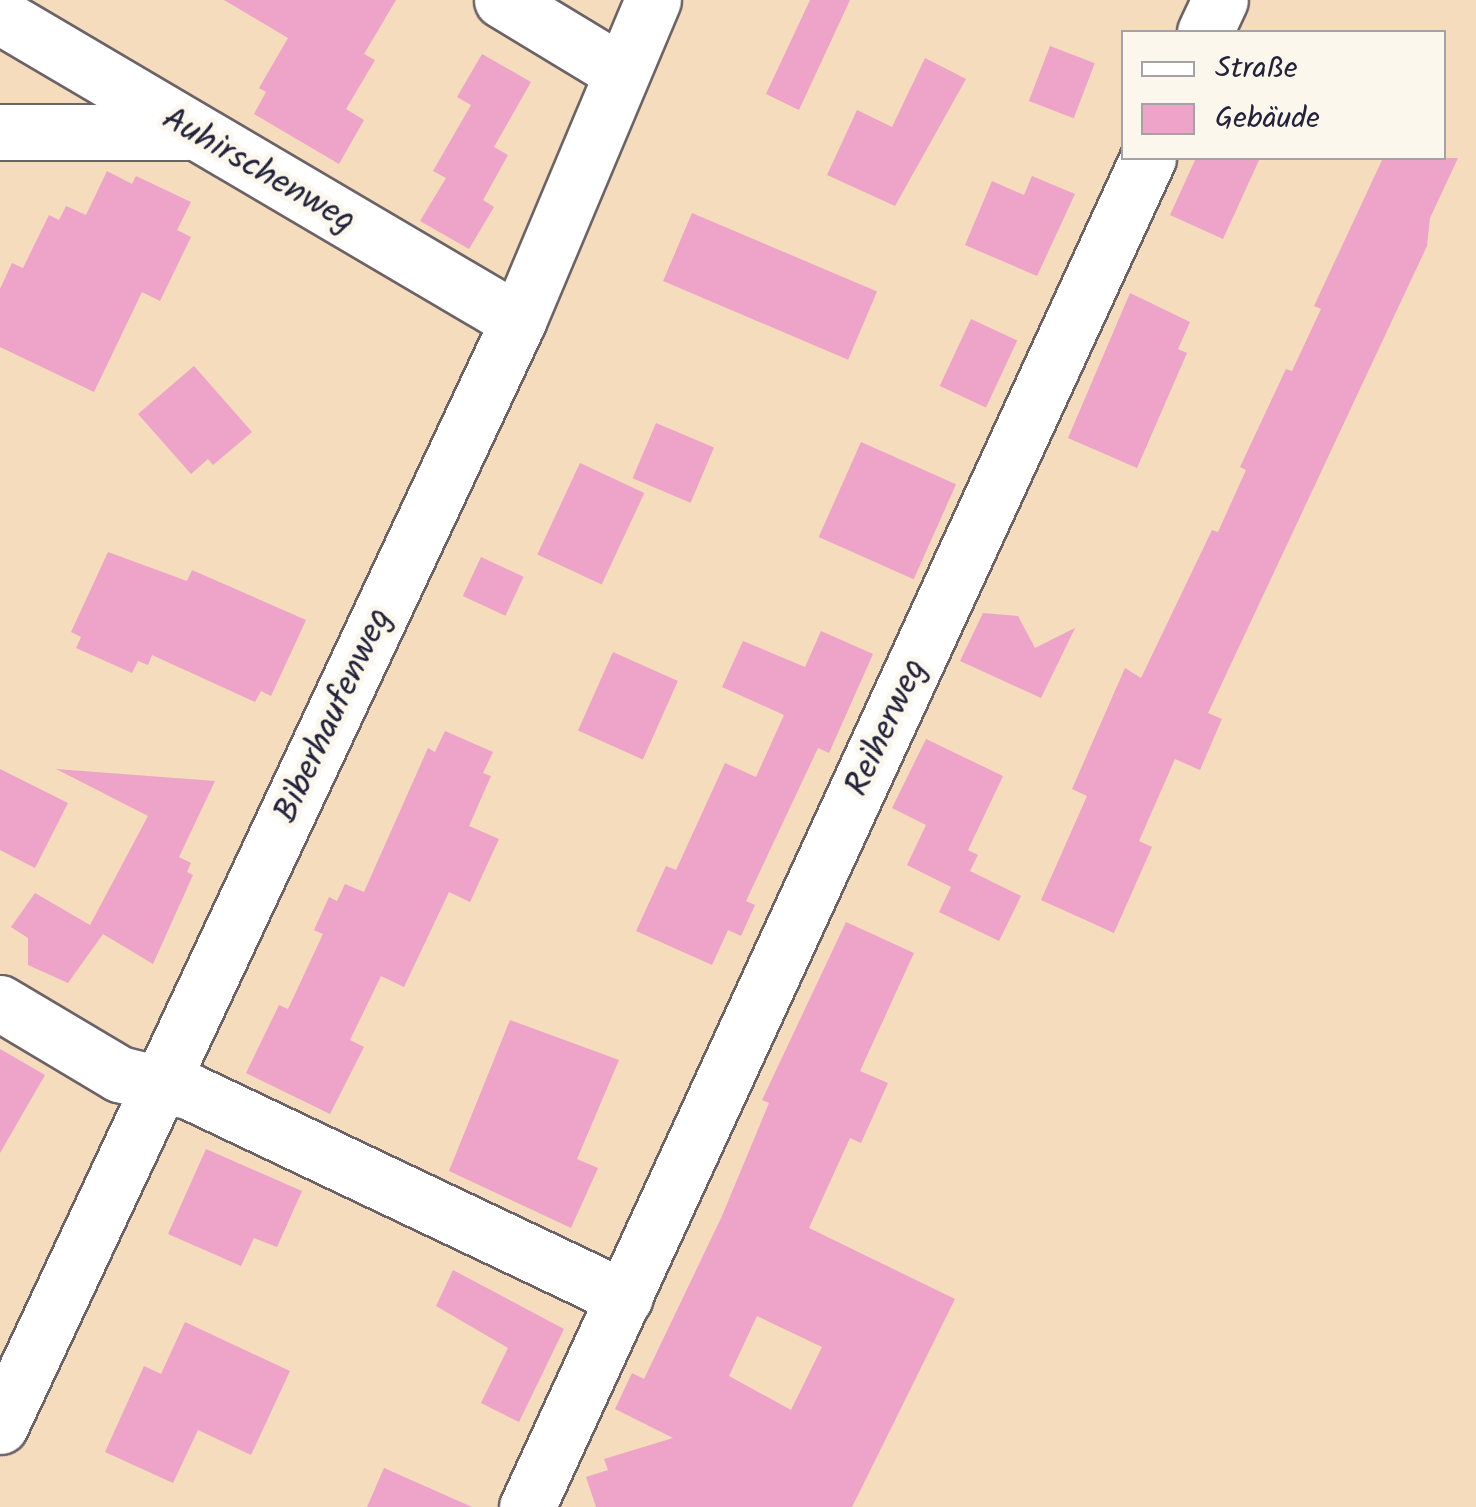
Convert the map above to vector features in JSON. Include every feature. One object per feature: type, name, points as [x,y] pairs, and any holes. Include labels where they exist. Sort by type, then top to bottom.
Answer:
[{"type":"street","points":[[502,0],[620,72]]},
{"type":"street","name":"Biberhaufenweg","points":[[0,1426],[518,322],[620,72],[654,0]]},
{"type":"street","points":[[1207,30],[1220,0]]},
{"type":"street","name":"Auhirschenweg","points":[[0,16],[190,132],[518,322]]},
{"type":"street","points":[[0,132],[190,132]]},
{"type":"street","name":"Reiherweg","points":[[527,1507],[1147,160]]},
{"type":"street","points":[[0,1003],[119,1074],[191,1092],[625,1298]]},
{"type":"building","points":[[224,0],[396,0],[364,54],[375,60],[346,109],[364,120],[339,164],[254,114],[266,92],[259,88],[288,38]]},
{"type":"building","points":[[810,0],[850,0],[799,110],[766,94]]},
{"type":"building","points":[[1050,46],[1095,63],[1074,118],[1029,101]]},
{"type":"building","points":[[482,54],[531,82],[494,147],[508,155],[483,200],[494,207],[469,249],[420,221],[446,178],[433,171],[471,105],[457,97]]},
{"type":"building","points":[[925,58],[966,79],[895,206],[827,175],[857,110],[892,127]]},
{"type":"building","points":[[1458,158],[1430,218],[1427,246],[1208,713],[1222,719],[1200,770],[1175,759],[1139,841],[1152,847],[1114,933],[1041,900],[1087,796],[1072,789],[1125,668],[1141,678],[1212,530],[1218,532],[1246,470],[1240,467],[1286,369],[1292,371],[1321,309],[1314,306],[1382,160]]},
{"type":"building","points":[[1195,160],[1259,160],[1223,239],[1170,215]]},
{"type":"building","points":[[107,171],[132,184],[136,176],[191,202],[177,230],[191,237],[160,301],[142,292],[94,392],[0,347],[0,289],[12,263],[23,268],[49,215],[59,220],[66,206],[86,215]]},
{"type":"building","points":[[1032,176],[1075,194],[1037,276],[965,245],[992,181],[1024,195]]},
{"type":"building","points":[[692,213],[877,292],[848,360],[663,281]]},
{"type":"building","points":[[1130,293],[1190,322],[1178,349],[1187,353],[1137,468],[1068,438]]},
{"type":"building","points":[[971,319],[1017,341],[986,408],[940,386]]},
{"type":"building","points":[[194,366],[252,432],[213,465],[208,459],[191,474],[138,414]]},
{"type":"building","points":[[656,423],[714,448],[691,503],[633,478]]},
{"type":"building","points":[[861,442],[956,484],[914,579],[819,537]]},
{"type":"building","points":[[580,463],[644,493],[602,585],[537,555]]},
{"type":"building","points":[[108,552],[187,581],[192,570],[306,620],[271,696],[261,691],[255,702],[152,655],[148,665],[138,661],[132,673],[76,648],[81,637],[71,632]]},
{"type":"building","points":[[481,557],[524,577],[505,616],[463,596]]},
{"type":"building","points":[[983,613],[1018,616],[1035,648],[1075,628],[1041,698],[960,661]]},
{"type":"building","points":[[821,631],[873,654],[829,753],[818,748],[746,901],[755,905],[741,936],[728,930],[712,965],[636,931],[666,866],[676,870],[725,763],[756,777],[784,715],[722,687],[743,641],[805,667]]},
{"type":"building","points":[[613,652],[678,681],[643,759],[578,731]]},
{"type":"building","points":[[445,731],[493,752],[483,773],[491,776],[469,826],[499,839],[470,902],[449,892],[404,987],[381,976],[350,1040],[364,1047],[330,1114],[246,1073],[279,1005],[288,1009],[323,934],[314,930],[329,897],[337,901],[345,884],[364,892],[428,748],[435,752]]},
{"type":"building","points":[[926,739],[1003,776],[968,850],[978,855],[970,871],[1021,896],[999,941],[939,912],[951,887],[907,865],[926,825],[892,808]]},
{"type":"building","points":[[0,769],[68,803],[35,868],[0,850]]},
{"type":"building","points":[[56,769],[215,781],[179,857],[191,863],[187,872],[193,875],[153,964],[103,934],[68,983],[28,965],[28,938],[11,927],[35,893],[90,925],[148,816]]},
{"type":"building","points":[[846,922],[914,953],[860,1071],[888,1083],[861,1143],[850,1138],[809,1228],[955,1299],[852,1507],[596,1507],[586,1477],[608,1470],[604,1459],[673,1438],[615,1409],[632,1373],[644,1379],[722,1216],[769,1103],[762,1100]],"holes":[[[757,1316],[822,1347],[791,1410],[729,1376]]]},
{"type":"building","points":[[510,1020],[619,1060],[577,1159],[598,1168],[571,1228],[449,1171]]},
{"type":"building","points":[[0,1049],[45,1075],[0,1153]]},
{"type":"building","points":[[206,1149],[302,1191],[277,1247],[254,1238],[241,1266],[168,1234]]},
{"type":"building","points":[[453,1270],[564,1329],[519,1422],[481,1403],[508,1348],[436,1306]]},
{"type":"building","points":[[185,1322],[290,1371],[251,1455],[198,1430],[173,1483],[105,1452],[144,1366],[161,1374]]},
{"type":"building","points":[[384,1468],[472,1507],[367,1507]]}]
